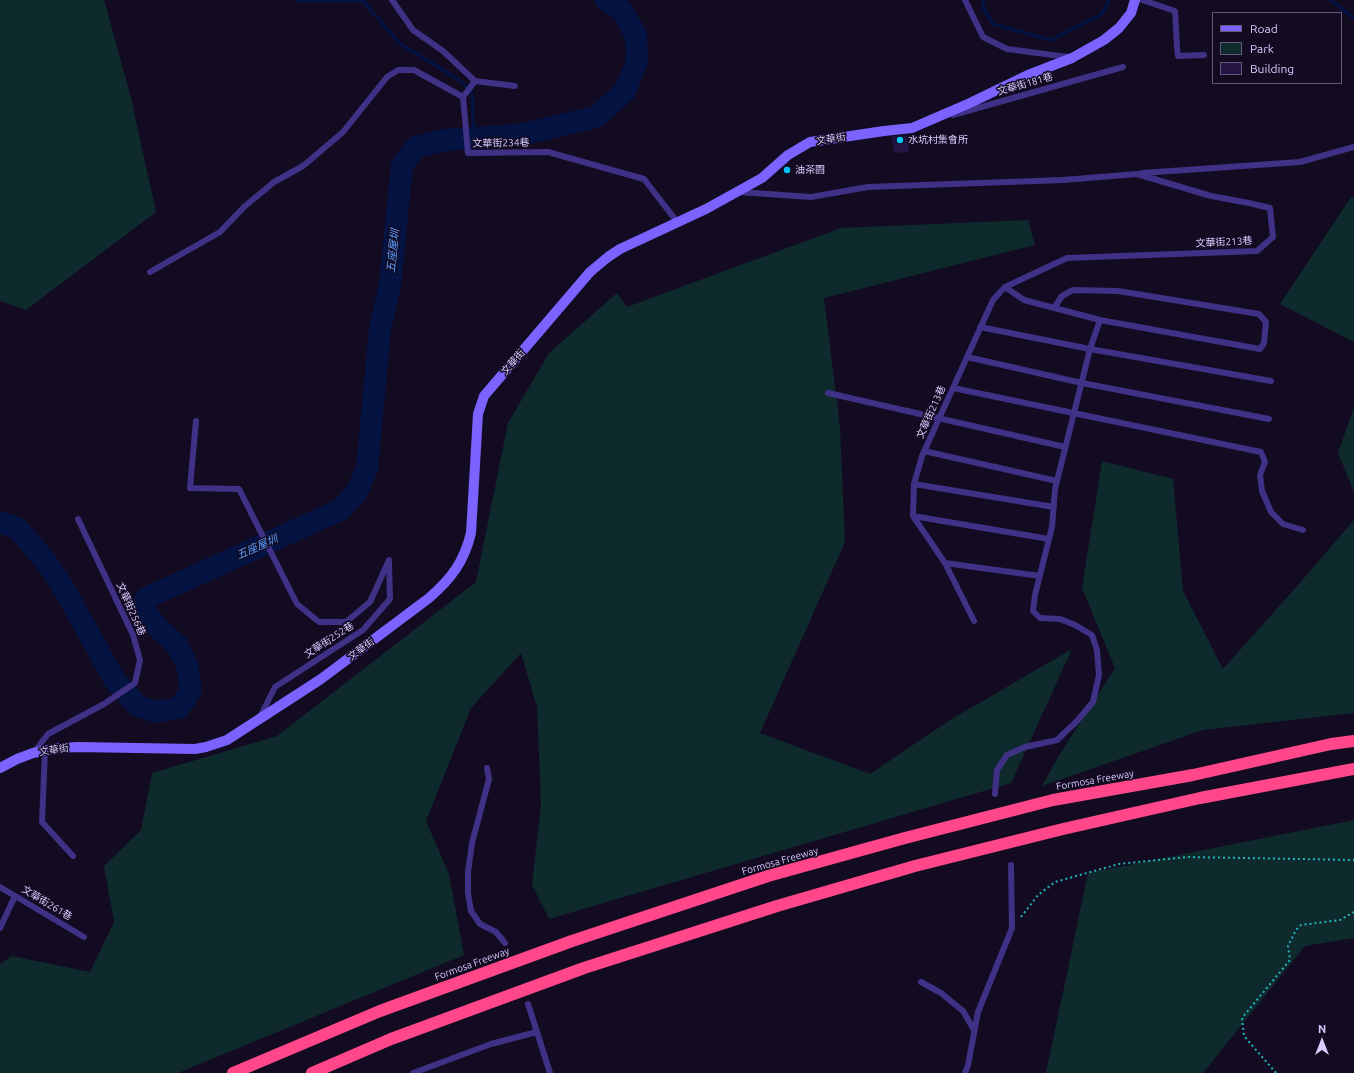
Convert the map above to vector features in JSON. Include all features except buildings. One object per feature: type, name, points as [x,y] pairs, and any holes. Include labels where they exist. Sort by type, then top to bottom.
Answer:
[{"type":"highway","name":"Formosa Freeway","points":[[233,1073],[380,1011],[572,941],[768,876],[905,838],[1053,800],[1193,775],[1331,744],[1354,741]]},
{"type":"highway","points":[[312,1073],[391,1039],[584,968],[792,902],[915,866],[1063,829],[1200,798],[1341,770],[1354,769]]},
{"type":"street","name":"文華街","points":[[0,768],[17,759],[45,750],[59,748],[195,749],[206,747],[228,740],[321,679],[428,598],[452,576],[458,567],[468,548],[471,533],[477,424],[480,405],[484,396],[590,272],[620,249],[678,223],[762,178],[788,155],[810,142],[912,128],[1072,58],[1104,40],[1118,28],[1131,13],[1135,0]]},
{"type":"lane","points":[[392,0],[413,30],[443,51],[473,82],[515,86]]},
{"type":"lane","points":[[965,0],[983,37],[1007,49],[1072,58]]},
{"type":"lane","points":[[1142,0],[1176,11],[1178,56],[1204,56]]},
{"type":"lane","name":"文華街181巷","points":[[933,120],[1123,67]]},
{"type":"lane","points":[[150,272],[220,232],[244,207],[274,182],[303,166],[343,132],[387,77],[398,70],[414,70],[463,98],[473,82]]},
{"type":"lane","name":"文華街234巷","points":[[463,98],[468,153],[548,152],[644,179],[678,223]]},
{"type":"lane","points":[[1137,174],[1300,162],[1354,147]]},
{"type":"lane","name":"文華街213巷","points":[[736,192],[811,198],[868,187],[1063,180],[1137,174],[1211,196],[1249,202],[1270,208],[1273,237],[1257,251],[1067,258],[1005,287],[992,300],[924,451],[914,484],[913,516]]},
{"type":"lane","points":[[1005,287],[1024,300],[1054,308],[1100,320],[1260,349],[1264,343],[1266,322],[1259,314],[1118,291],[1073,290],[1062,296],[1054,308]]},
{"type":"lane","points":[[995,794],[997,770],[1008,756],[1025,747],[1057,740],[1077,721],[1093,702],[1099,675],[1098,650],[1092,635],[1075,625],[1060,619],[1040,618],[1033,611],[1035,595],[1052,527],[1057,481],[1090,349],[1100,320]]},
{"type":"lane","points":[[980,327],[1090,349],[1271,381]]},
{"type":"lane","points":[[967,357],[1082,383],[1269,419]]},
{"type":"lane","points":[[952,388],[1261,452],[1265,462],[1260,475],[1262,491],[1271,512],[1283,524],[1303,530]]},
{"type":"lane","points":[[828,393],[1065,447]]},
{"type":"lane","name":"文華街252巷","points":[[196,421],[190,488],[239,489],[297,604],[319,622],[346,622],[370,602],[389,560],[390,599],[363,630],[275,687],[258,720]]},
{"type":"lane","points":[[924,451],[1057,481]]},
{"type":"lane","points":[[914,484],[1054,507]]},
{"type":"lane","points":[[913,516],[1049,539]]},
{"type":"lane","points":[[913,516],[945,562],[974,621]]},
{"type":"lane","name":"文華街256巷","points":[[33,754],[48,734],[104,704],[135,683],[140,660],[133,635],[78,519]]},
{"type":"lane","points":[[945,562],[1040,576]]},
{"type":"lane","points":[[45,750],[42,822],[74,856]]},
{"type":"lane","points":[[487,768],[489,778],[472,843],[468,872],[468,894],[472,911],[480,924],[496,932],[505,942]]},
{"type":"lane","points":[[965,1073],[968,1065],[978,1012],[1012,928],[1011,865]]},
{"type":"lane","name":"文華街261巷","points":[[0,887],[84,937]]},
{"type":"lane","points":[[0,928],[15,896]]},
{"type":"lane","points":[[921,982],[941,993],[963,1011],[974,1030]]},
{"type":"lane","points":[[528,1004],[550,1073]]},
{"type":"lane","points":[[413,1073],[491,1044],[537,1032]]},
{"type":"path","points":[[1012,928],[1038,895],[1055,882],[1119,864],[1187,857],[1354,860]]},
{"type":"path","points":[[1276,1073],[1244,1036],[1242,1018],[1290,960],[1288,946],[1296,930],[1301,925],[1340,920],[1354,912]]},
{"type":"green space","points":[[0,0],[104,0],[130,94],[156,212],[26,310],[0,301]]},
{"type":"green space","points":[[1351,197],[1354,197],[1354,342],[1280,304]]},
{"type":"green space","points":[[1028,220],[1035,245],[824,298],[840,427],[845,542],[760,733],[870,774],[950,720],[1072,649],[1011,783],[549,919],[532,885],[541,804],[537,707],[521,653],[471,708],[426,821],[449,874],[464,955],[178,1073],[0,1073],[0,964],[12,956],[90,972],[114,922],[104,866],[141,830],[152,773],[277,736],[476,582],[508,423],[549,353],[617,293],[627,307],[841,228]]},
{"type":"green space","points":[[1354,407],[1354,492],[1338,453]]},
{"type":"green space","points":[[1102,461],[1173,479],[1183,591],[1223,669],[1354,520],[1354,713],[1203,730],[1042,786],[1058,757],[1115,668],[1082,588]]},
{"type":"green space","points":[[1354,820],[1354,938],[1305,946],[1203,1073],[1046,1073],[1088,873]]},
{"type":"waterway","name":"五座屋圳","points":[[297,0],[353,0],[364,2],[399,43],[461,81],[472,93],[474,138]]},
{"type":"waterway","name":"五座屋圳","points":[[0,522],[17,528],[44,559],[62,585],[115,681],[138,706],[157,712],[179,708],[191,690],[187,665],[177,645],[158,628],[143,609],[146,598],[340,510],[357,492],[367,468],[380,329],[390,285],[402,165],[416,147],[445,140],[519,135],[596,117],[625,91],[637,61],[636,35],[622,11],[606,0]]},
{"type":"waterway","points":[[983,0],[983,7],[993,24],[1051,40],[1102,14],[1109,0]]},
{"type":"waterway","points":[[1331,0],[1354,18]]},
{"type":"place","name":"水坑村集會所","points":[[900,140]]},
{"type":"place","name":"油茶園","points":[[787,170]]}]
